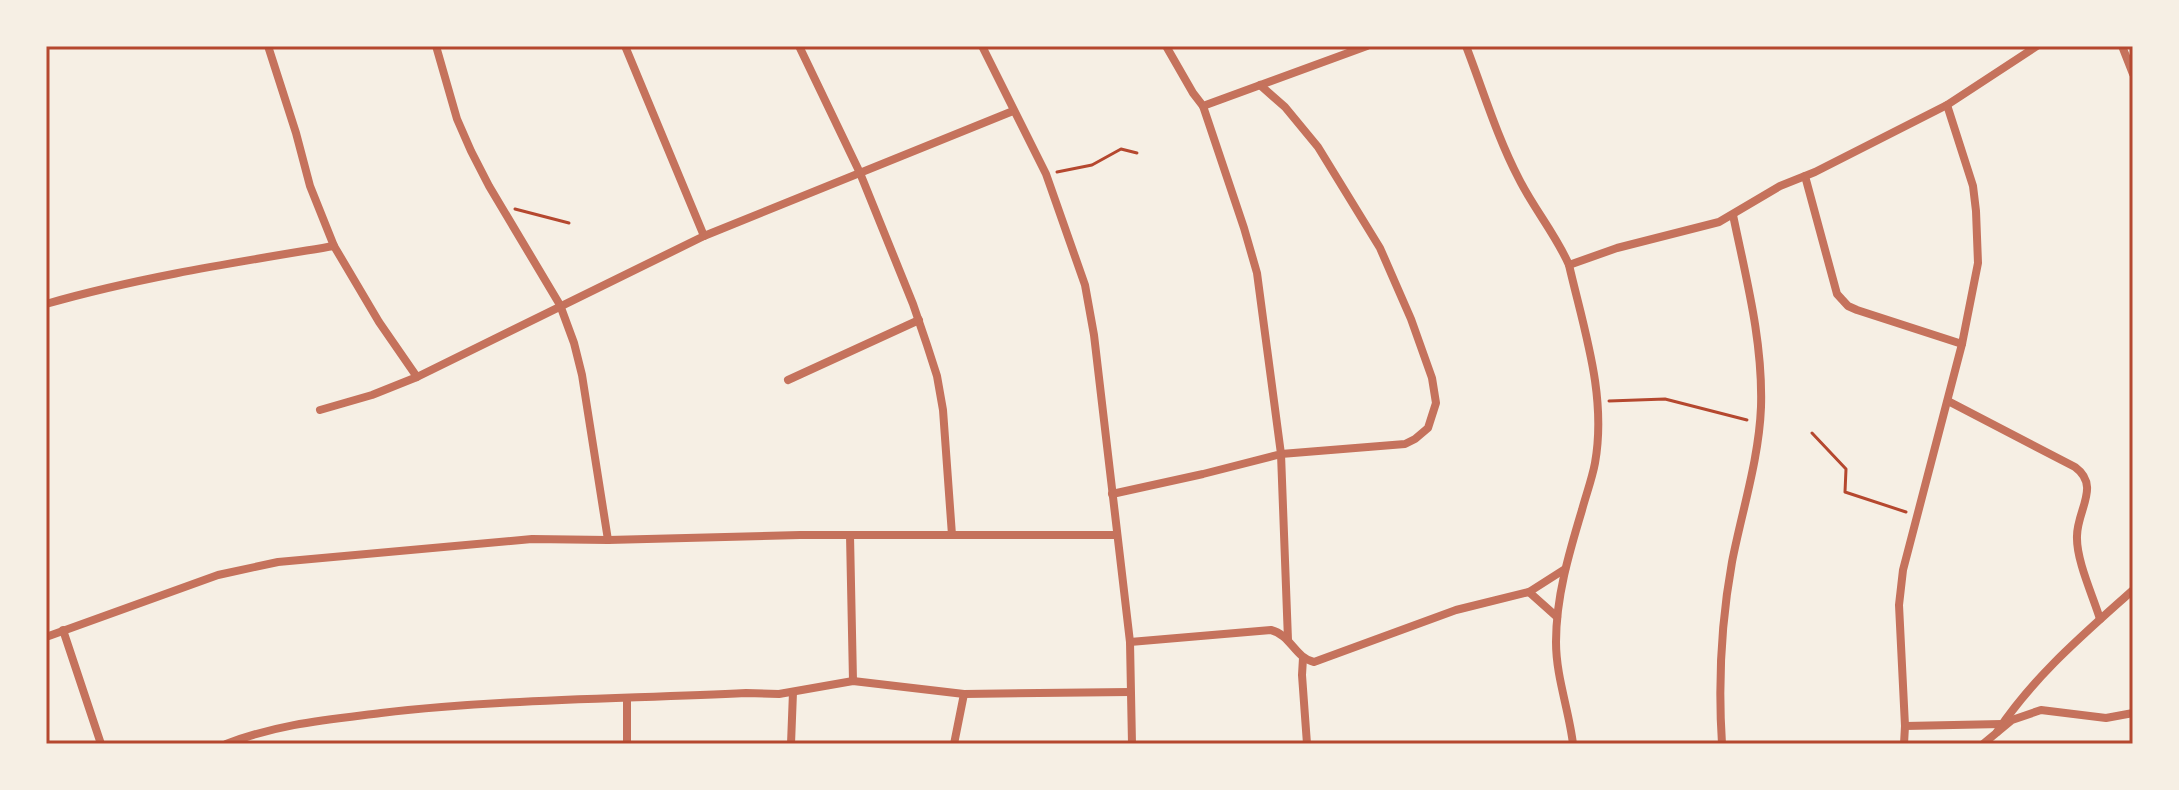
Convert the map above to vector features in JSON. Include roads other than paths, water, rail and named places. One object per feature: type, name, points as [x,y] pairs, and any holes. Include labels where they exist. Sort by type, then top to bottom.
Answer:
[{"type":"street","points":[[268,46],[310,186],[334,246],[386,333],[417,377]]},
{"type":"street","points":[[436,46],[457,119],[489,186],[560,305],[582,375],[608,540]]},
{"type":"street","points":[[625,46],[704,236]]},
{"type":"street","points":[[799,46],[860,173],[919,320],[937,376],[943,410],[952,535]]},
{"type":"street","points":[[982,46],[1046,174],[1085,285],[1094,335],[1130,642],[1132,744]]},
{"type":"street","points":[[1166,46],[1203,106],[1257,273],[1281,454],[1288,640]]},
{"type":"street","points":[[1203,106],[1367,46]]},
{"type":"street","points":[[1466,46],[1515,172],[1569,265],[1596,380],[1598,441],[1594,466],[1565,569],[1557,617],[1558,668],[1573,744]]},
{"type":"street","points":[[1569,265],[1617,248],[1719,222],[1780,186],[1947,105],[2037,46]]},
{"type":"street","points":[[2122,46],[2133,74]]},
{"type":"street","points":[[1112,494],[1281,454],[1405,444],[1428,428],[1436,403],[1435,390],[1423,351],[1380,248],[1318,147],[1285,107],[1260,85]]},
{"type":"street","points":[[1904,744],[1899,605],[1903,570],[1962,344],[1978,263],[1973,186],[1947,105]]},
{"type":"street","points":[[320,410],[372,395],[417,377],[704,236],[1013,111]]},
{"type":"street","points":[[1805,176],[1837,294],[1842,300],[1857,310],[1962,344]]},
{"type":"street","points":[[1722,744],[1720,654],[1732,562],[1759,424],[1761,372],[1756,326],[1733,215]]},
{"type":"street","points":[[46,304],[196,270],[334,246]]},
{"type":"street","points":[[788,380],[919,320]]},
{"type":"street","points":[[1948,401],[2075,467],[2086,478],[2088,491],[2076,537],[2100,619]]},
{"type":"street","points":[[850,535],[853,681]]},
{"type":"street","points":[[46,637],[218,575],[278,562],[532,539],[1117,535]]},
{"type":"street","points":[[1130,642],[1271,630],[1279,632],[1303,658],[1314,662],[1456,610],[1529,592],[1565,569]]},
{"type":"street","points":[[1983,744],[2044,672],[2133,590]]},
{"type":"street","points":[[1529,592],[1557,617]]},
{"type":"street","points":[[63,630],[101,744]]},
{"type":"street","points":[[1303,658],[1307,744]]},
{"type":"street","points":[[226,744],[257,732],[296,723],[449,705],[793,692],[853,681],[964,694],[1130,692]]},
{"type":"street","points":[[791,744],[793,692]]},
{"type":"street","points":[[954,744],[964,694]]},
{"type":"street","points":[[627,699],[627,744]]},
{"type":"street","points":[[1905,726],[1999,728],[2041,710],[2106,718],[2133,713]]}]
